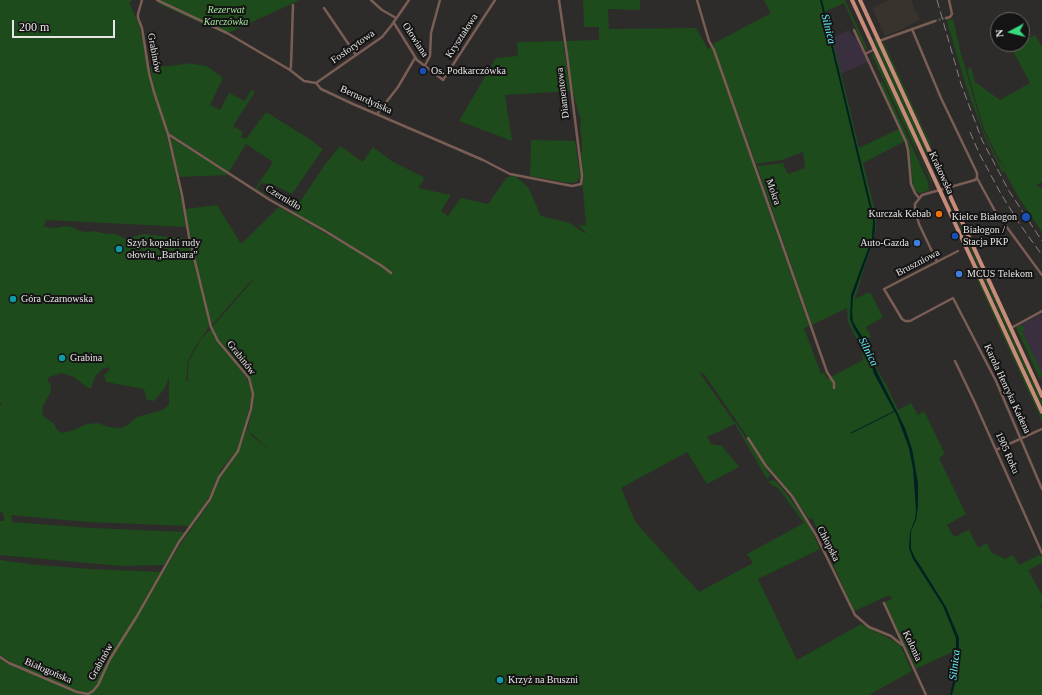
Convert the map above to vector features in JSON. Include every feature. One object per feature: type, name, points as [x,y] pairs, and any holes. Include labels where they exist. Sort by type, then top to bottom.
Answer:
[{"type":"main road","name":"Krakowska","points":[[852,0],[1042,412]]},
{"type":"main road","name":"Krakowska","points":[[860,0],[1042,396]]},
{"type":"street","name":"Grabinów","points":[[91,692],[98,685],[110,659],[137,616],[179,542],[210,499],[219,477],[238,450],[252,402],[252,388],[249,378],[218,341],[212,327],[189,237],[182,195],[168,134],[154,91],[142,28],[138,18],[142,0]]},
{"type":"street","name":"Bernardyńska","points":[[157,0],[227,33],[290,70],[304,81],[316,84],[321,89],[353,104],[483,160],[510,174],[572,186],[581,184]]},
{"type":"street","name":"Ołowiana","points":[[371,0],[382,10],[396,18]]},
{"type":"street","name":"Fosforytowa","points":[[316,84],[378,40],[394,22],[409,0]]},
{"type":"street","points":[[424,67],[430,56],[431,33],[440,0]]},
{"type":"street","name":"Kryształowa","points":[[443,80],[495,0]]},
{"type":"street","name":"Diamentowa","points":[[559,0],[582,176],[581,184]]},
{"type":"street","name":"Mokra","points":[[697,0],[709,41],[714,50],[827,372],[834,383],[834,388]]},
{"type":"street","points":[[946,18],[952,14],[949,0]]},
{"type":"street","points":[[290,70],[293,5]]},
{"type":"street","points":[[324,8],[356,55]]},
{"type":"street","points":[[879,41],[935,21]]},
{"type":"street","name":"Ołowiana","points":[[394,22],[415,58],[424,67],[443,80]]},
{"type":"street","points":[[912,29],[977,178],[995,211],[1042,275]]},
{"type":"street","points":[[854,30],[906,142],[914,193],[919,198]]},
{"type":"street","points":[[865,54],[875,49]]},
{"type":"street","points":[[377,114],[398,87],[415,58]]},
{"type":"street","name":"Czernidło","points":[[168,134],[270,200],[331,235],[391,273]]},
{"type":"street","points":[[937,262],[919,224],[915,204],[922,195],[975,180],[977,178]]},
{"type":"street","name":"Bruszniowa","points":[[953,298],[910,321],[905,321],[902,319],[884,289],[958,251]]},
{"type":"street","name":"Karola Henryka Kadena","points":[[953,298],[996,381],[1042,489]]},
{"type":"street","points":[[1010,328],[1042,311]]},
{"type":"street","name":"1905 Roku","points":[[955,361],[1042,553]]},
{"type":"street","points":[[996,450],[1042,429]]},
{"type":"street","name":"Chłopska","points":[[748,438],[766,466],[792,496],[816,535],[855,615],[869,627],[891,636],[902,645]]},
{"type":"street","name":"Kolonia","points":[[884,603],[926,695]]},
{"type":"street","name":"Białogońska","points":[[0,656],[9,663],[77,692],[88,694],[91,692]]},
{"type":"shaded area","points":[[889,0],[912,0],[919,20],[905,28],[885,36],[872,8]]},
{"type":"shaded area","points":[[849,30],[852,36],[856,37],[868,62],[840,74],[832,38]]},
{"type":"shaded area","points":[[1042,314],[1042,382],[1016,327]]},
{"type":"green space","points":[[0,0],[133,0],[129,2],[140,27],[148,72],[167,137],[186,227],[46,220],[44,227],[72,227],[80,231],[115,234],[126,239],[143,234],[188,239],[197,269],[185,209],[217,205],[241,244],[279,207],[344,244],[293,212],[324,166],[340,146],[363,162],[373,147],[393,162],[425,178],[418,188],[451,195],[441,211],[448,216],[461,198],[488,204],[507,177],[515,176],[528,187],[541,216],[570,223],[586,233],[578,224],[586,226],[580,153],[582,152],[581,121],[573,92],[566,41],[599,40],[599,27],[584,27],[583,0],[640,0],[640,10],[608,9],[609,29],[696,28],[708,49],[712,47],[809,326],[804,328],[821,374],[824,372],[827,379],[863,360],[862,349],[868,345],[878,371],[898,410],[911,403],[918,415],[924,411],[945,454],[939,458],[966,514],[947,525],[954,537],[969,530],[978,548],[987,543],[992,553],[1005,559],[1013,555],[1019,565],[1039,555],[1042,556],[1042,563],[1028,570],[1042,595],[1042,605],[1040,606],[1042,609],[1042,695],[952,695],[958,671],[957,653],[954,651],[916,669],[885,602],[892,599],[890,595],[854,611],[812,518],[809,519],[794,497],[767,465],[704,374],[699,372],[736,423],[771,476],[767,479],[735,424],[707,437],[711,444],[722,446],[739,467],[707,484],[687,452],[621,488],[636,523],[699,592],[753,563],[747,554],[804,523],[779,489],[768,482],[772,480],[776,481],[790,498],[811,529],[820,549],[758,579],[797,660],[861,624],[896,642],[901,647],[912,671],[869,695],[0,695],[0,658],[8,664],[18,668],[16,665],[0,655],[0,560],[37,565],[161,572],[145,599],[147,600],[179,546],[208,505],[220,478],[239,450],[247,428],[252,436],[271,451],[250,432],[248,427],[254,396],[249,377],[219,340],[212,327],[256,277],[212,325],[200,278],[210,325],[194,349],[188,361],[186,381],[188,381],[189,361],[200,341],[208,331],[211,330],[217,341],[247,378],[251,391],[251,400],[246,425],[237,450],[221,470],[209,497],[190,526],[88,522],[11,515],[12,522],[92,528],[185,532],[164,565],[122,566],[0,555],[0,521],[4,521],[3,513],[0,512],[0,406],[2,406],[0,402]],"holes":[[[110,367],[108,372],[104,375],[106,382],[144,389],[147,400],[154,401],[165,388],[169,377],[169,405],[162,410],[137,417],[126,426],[120,428],[108,427],[98,423],[87,424],[62,433],[57,430],[54,424],[42,415],[43,406],[51,391],[47,378],[61,373],[74,377],[88,388],[91,388],[95,377],[102,369]]]},
{"type":"green space","name":"Rezerwat Karczówka","points":[[159,0],[300,0],[226,34],[159,4]]},
{"type":"green space","points":[[764,0],[845,0],[868,50],[865,49],[844,3],[826,11],[859,148],[899,129],[905,141],[863,163],[876,215],[876,230],[855,299],[870,292],[883,317],[866,327],[871,337],[859,343],[848,322],[847,308],[812,325],[757,166],[783,163],[785,164],[783,165],[788,174],[805,168],[803,152],[782,160],[756,164],[713,44],[771,13]]},
{"type":"green space","points":[[946,18],[953,20],[954,23],[960,50],[983,130],[998,160],[1007,169],[999,159],[984,129],[967,70],[971,67],[975,82],[1000,100],[1030,83],[1014,52],[1030,52],[1030,38],[1035,35],[1042,47],[1042,182],[1037,185],[1042,189],[1042,232],[1021,201],[1004,171],[1002,172],[984,135],[966,86]]},
{"type":"green space","points":[[875,38],[939,178],[913,127],[873,39]]},
{"type":"green space","points":[[563,41],[570,91],[505,95],[512,141],[459,121],[496,58],[518,56],[517,42]]},
{"type":"green space","points":[[883,41],[931,145],[930,146],[883,45]]},
{"type":"green space","points":[[871,53],[875,55],[912,134],[918,153],[932,181],[931,188],[931,182]]},
{"type":"green space","points":[[186,63],[207,66],[223,78],[210,105],[220,110],[229,93],[245,101],[251,90],[255,92],[233,126],[243,132],[241,137],[246,139],[266,112],[323,149],[292,194],[272,184],[261,183],[257,189],[276,202],[255,189],[273,162],[246,144],[229,172],[169,133],[155,92],[150,68]]},
{"type":"green space","points":[[882,81],[928,182],[928,191],[920,193],[915,191],[913,187],[909,146],[880,83]]},
{"type":"green space","points":[[170,137],[228,174],[179,177]]},
{"type":"green space","points":[[531,140],[575,141],[580,176],[577,182],[570,183],[530,176]]},
{"type":"green space","points":[[948,200],[1042,402],[1042,407]]},
{"type":"green space","points":[[970,264],[978,278],[1042,417],[1042,421]]},
{"type":"green space","points":[[1021,325],[1025,329],[1022,331],[1042,374],[1040,379],[1016,327]]},
{"type":"water","name":"Silnica","points":[[820,0],[822,0],[875,221],[873,241],[853,297],[853,322],[868,346],[877,372],[905,428],[912,449],[918,483],[918,506],[916,520],[911,531],[911,549],[915,558],[946,607],[959,638],[958,671],[952,695],[950,695],[956,668],[956,638],[943,606],[913,559],[909,548],[910,532],[915,519],[916,509],[913,469],[909,448],[897,416],[874,374],[868,351],[854,329],[850,319],[851,295],[872,238],[873,221]]},
{"type":"waterway","points":[[851,433],[895,411]]},
{"type":"tunnel","points":[[935,21],[946,18]]},
{"type":"railway","points":[[937,0],[961,84],[982,140],[1009,191],[1042,241]]},
{"type":"railway","points":[[970,132],[979,153],[1001,194],[1021,226],[1042,255]]},
{"type":"place","name":"Os. Podkarczówka","points":[[423,71]]},
{"type":"place","name":"Kurczak Kebab","points":[[939,214]]},
{"type":"place","name":"Kielce Białogon","points":[[1026,217]]},
{"type":"place","name":"Białogon / Stacja PKP","points":[[955,236]]},
{"type":"place","name":"Auto-Gazda","points":[[917,243]]},
{"type":"place","name":"Szyb kopalni rudy ołowiu „Barbara”","points":[[119,249]]},
{"type":"place","name":"MCUS Telekom","points":[[959,274]]},
{"type":"place","name":"Góra Czarnowska","points":[[13,299]]},
{"type":"place","name":"Grabina","points":[[62,358]]},
{"type":"place","name":"Krzyż na Bruszni","points":[[500,680]]}]
